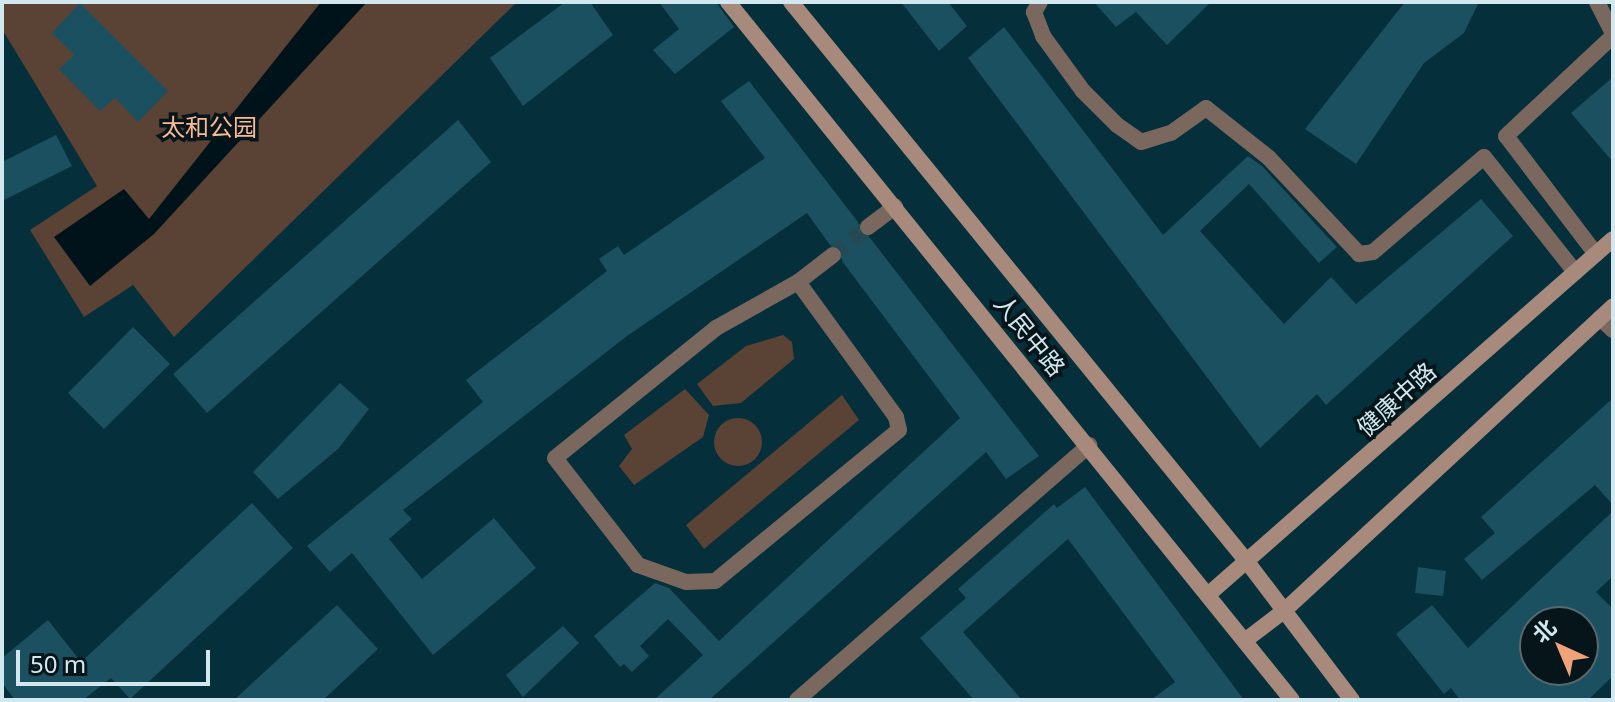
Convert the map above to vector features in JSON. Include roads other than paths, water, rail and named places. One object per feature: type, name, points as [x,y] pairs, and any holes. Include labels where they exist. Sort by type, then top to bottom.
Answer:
[{"type":"main road","name":"人民中路","points":[[728,2],[1210,593],[1292,700]]},
{"type":"main road","name":"人民中路","points":[[791,2],[1248,563],[1352,700]]},
{"type":"main road","name":"健康中路","points":[[1210,593],[1248,563],[1613,239]]},
{"type":"main road","points":[[1247,639],[1285,610],[1607,312]]},
{"type":"street","points":[[1040,2],[1034,12],[1043,36],[1083,91],[1117,125],[1141,142],[1171,133],[1206,108],[1269,158],[1359,254],[1373,252],[1484,157],[1575,272]]},
{"type":"street","points":[[1596,254],[1506,136],[1613,35],[1597,2]]},
{"type":"street","points":[[868,227],[895,207]]},
{"type":"street","points":[[798,282],[896,417],[899,430],[715,581],[686,582],[638,565],[555,458],[716,328],[798,282],[833,255]]},
{"type":"street","points":[[1607,312],[1613,330]]},
{"type":"street","points":[[797,700],[1089,445]]},
{"type":"tunnel","points":[[833,255],[868,227]]},
{"type":"park label","name":"太和公园","points":[[209,127]]}]
